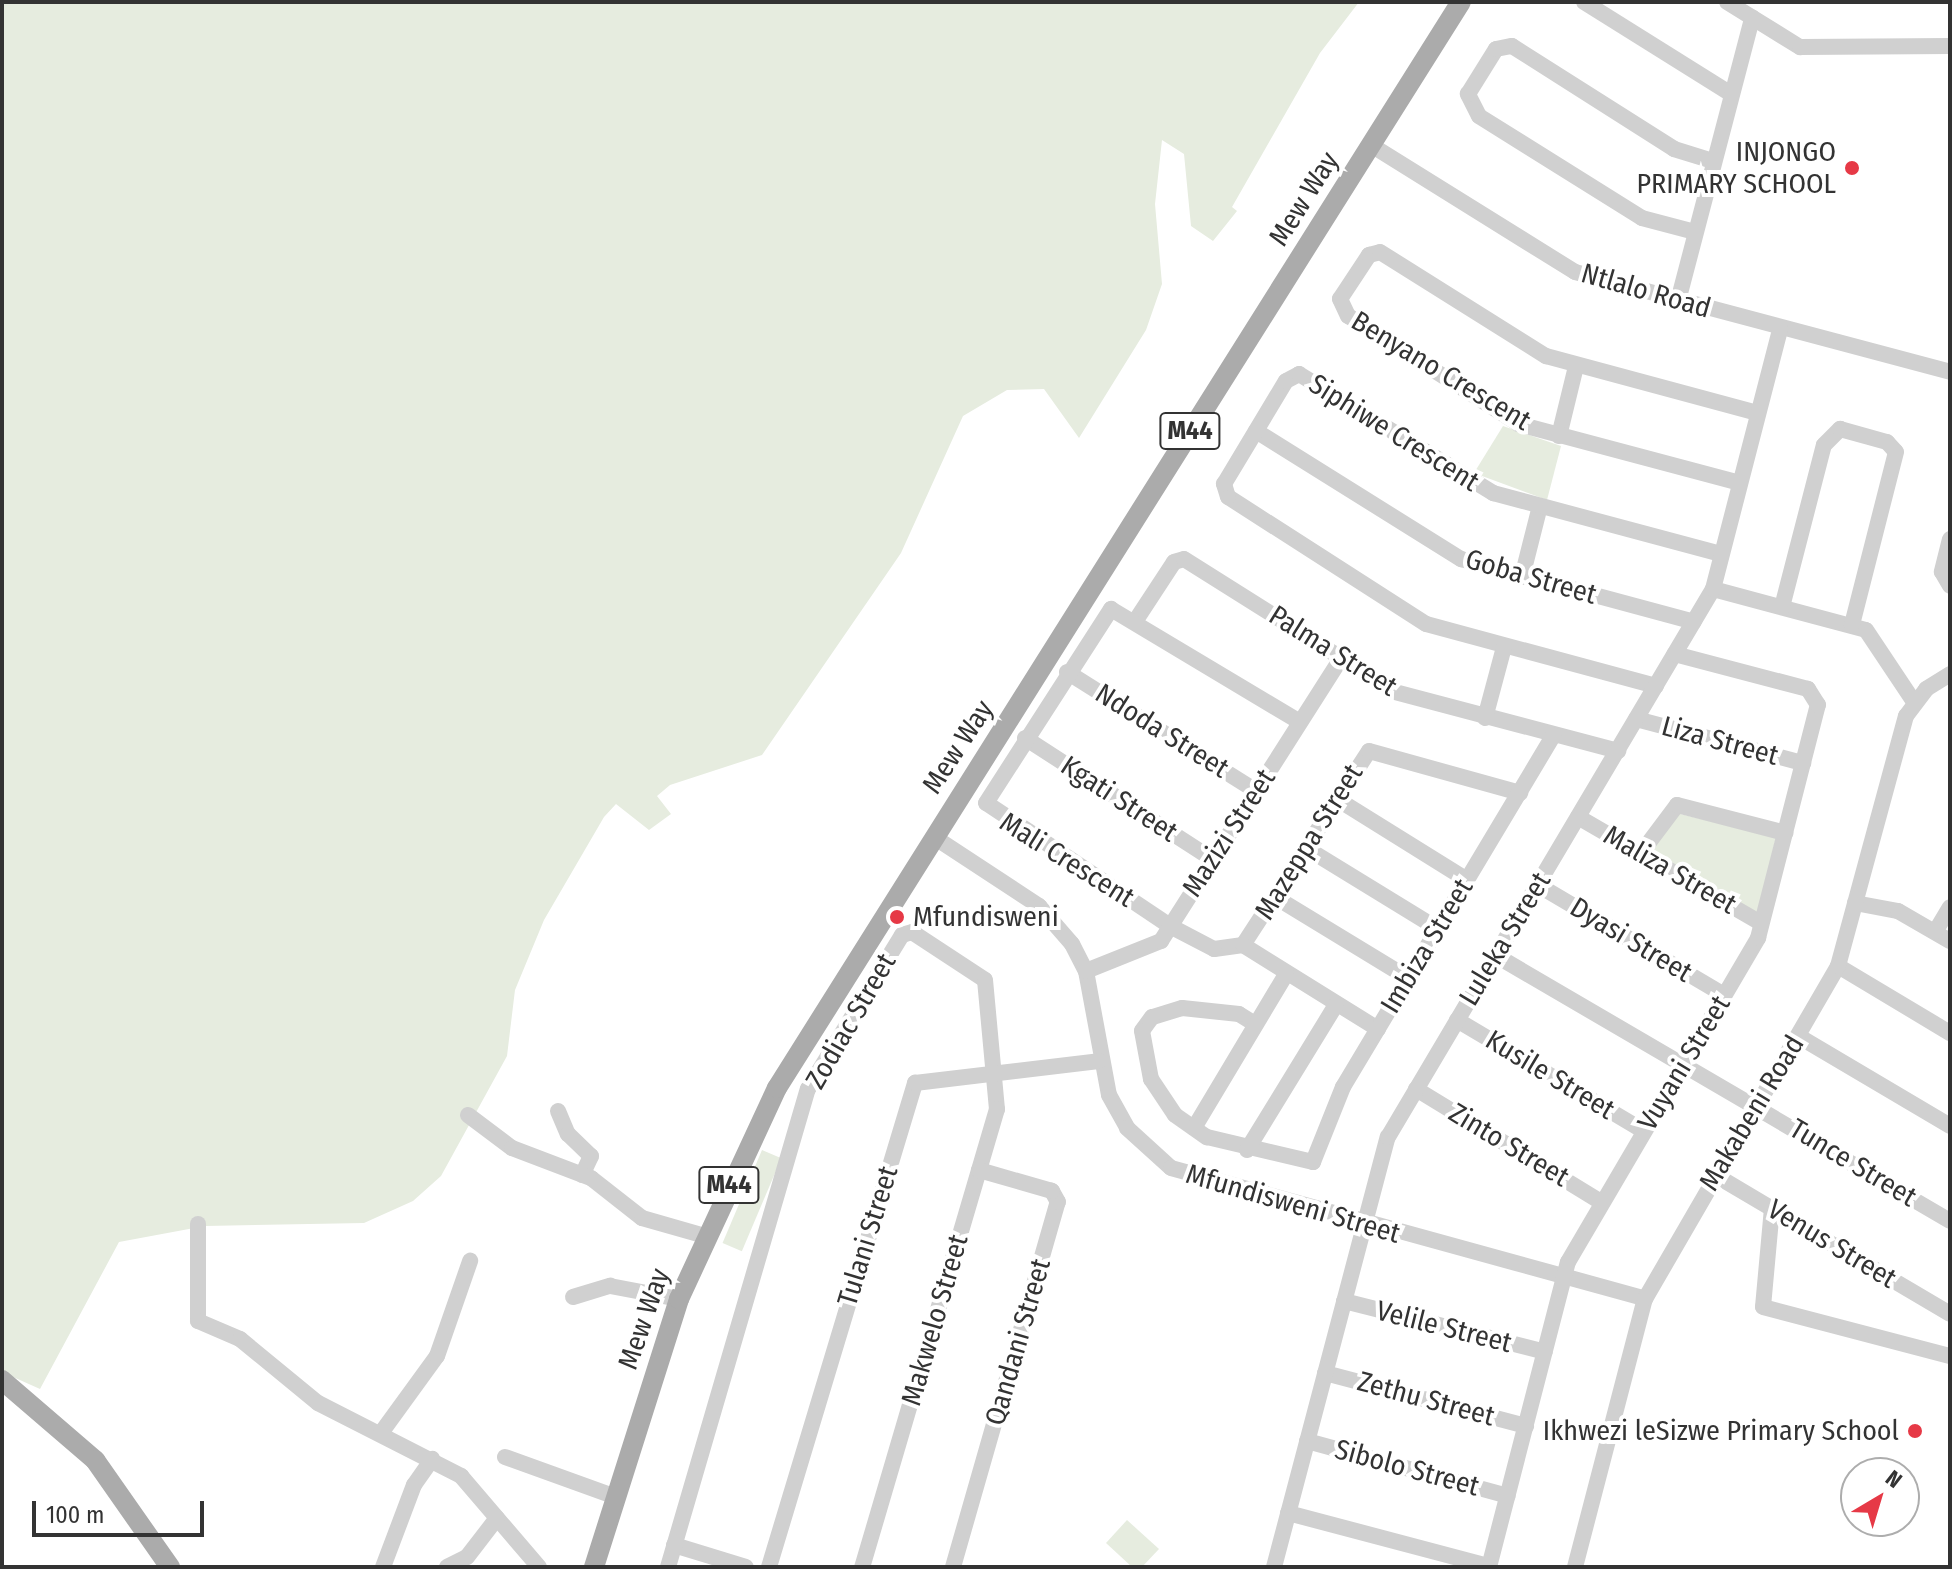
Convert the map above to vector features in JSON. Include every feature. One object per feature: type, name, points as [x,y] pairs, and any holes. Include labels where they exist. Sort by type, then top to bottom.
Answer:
[{"type":"main road","name":"Mew Way","points":[[594,1567],[679,1299],[705,1236],[777,1088],[1461,2]]},
{"type":"main road","points":[[2,1380],[95,1460],[170,1567]]},
{"type":"street","points":[[1584,2],[1731,94]]},
{"type":"street","points":[[1727,2],[1800,47],[1950,46]]},
{"type":"street","points":[[1678,301],[1752,18]]},
{"type":"street","points":[[1695,232],[1642,218],[1479,116],[1468,94],[1496,49],[1512,46],[1674,149],[1713,161]]},
{"type":"street","name":"Ntlalo Road","points":[[1371,145],[1561,265],[1678,301],[1950,372]]},
{"type":"street","name":"Benyano Crescent","points":[[1740,483],[1559,436],[1500,413],[1348,316],[1340,299],[1369,255],[1380,252],[1539,352],[1576,366],[1757,413]]},
{"type":"street","name":"Luleka Street","points":[[1274,1567],[1388,1137],[1713,589],[1780,329]]},
{"type":"street","points":[[1559,436],[1576,366]]},
{"type":"street","name":"Siphiwe Crescent","points":[[1656,686],[1426,624],[1228,497],[1224,484],[1286,381],[1299,374],[1485,490],[1721,554]]},
{"type":"street","points":[[1782,607],[1824,445],[1840,429],[1887,442],[1896,452],[1852,625]]},
{"type":"street","name":"Goba Street","points":[[1256,431],[1451,554],[1522,577],[1694,622]]},
{"type":"street","points":[[1522,577],[1540,506]]},
{"type":"street","points":[[1950,539],[1942,572],[1950,586]]},
{"type":"street","name":"Palma Street","points":[[1136,620],[1174,562],[1184,559],[1404,695],[1618,751]]},
{"type":"street","points":[[1713,589],[1852,625],[1879,640],[1914,702],[1950,674]]},
{"type":"street","name":"Mali Crescent","points":[[1136,620],[1107,611],[988,797],[990,811],[1170,926],[1214,949],[1243,945]]},
{"type":"street","points":[[1136,620],[1300,722]]},
{"type":"street","points":[[1485,718],[1504,647]]},
{"type":"street","name":"Vuyani Street","points":[[1489,1566],[1565,1278],[1601,1202],[1724,995],[1761,923],[1818,705],[1814,692],[1675,654]]},
{"type":"street","name":"Mazizi Street","points":[[1086,971],[1146,952],[1170,926],[1342,657]]},
{"type":"street","name":"Ndoda Street","points":[[1067,672],[1256,791]]},
{"type":"street","name":"Makabeni Road","points":[[1575,1567],[1645,1299],[1838,966],[1914,702]]},
{"type":"street","name":"Liza Street","points":[[1636,719],[1803,763]]},
{"type":"street","name":"Imbiza Street","points":[[1247,1150],[1313,1162],[1332,1109],[1554,735]]},
{"type":"street","name":"Kgati Street","points":[[1025,738],[1212,859]]},
{"type":"street","name":"Mazeppa Street","points":[[1243,945],[1369,751],[1520,793]]},
{"type":"street","points":[[1337,799],[1467,880]]},
{"type":"street","points":[[1641,853],[1677,805],[1785,833]]},
{"type":"street","name":"Maliza Street","points":[[1578,817],[1761,923]]},
{"type":"street","name":"Mfundisweni Street","points":[[934,837],[1039,906],[1086,971],[1099,1061],[1127,1128],[1171,1168],[1364,1225],[1645,1299]]},
{"type":"street","points":[[1306,848],[1438,929]]},
{"type":"street","name":"Dyasi Street","points":[[1538,885],[1724,995]]},
{"type":"street","points":[[1275,897],[1408,978]]},
{"type":"street","points":[[1855,903],[1898,911],[1950,941]]},
{"type":"street","points":[[1935,932],[1950,907]]},
{"type":"street","name":"Zodiac Street","points":[[668,1567],[808,1089],[903,934],[915,933],[985,980],[995,1071]]},
{"type":"street","points":[[1243,945],[1378,1029]]},
{"type":"street","name":"Tunce Street","points":[[1495,955],[1950,1221]]},
{"type":"street","points":[[1838,966],[1950,1033]]},
{"type":"street","points":[[1194,1128],[1286,974]]},
{"type":"street","points":[[1255,1024],[1239,1014],[1182,1008],[1145,1023],[1151,1079],[1194,1128],[1247,1150],[1336,1005]]},
{"type":"street","name":"Kusile Street","points":[[1457,1020],[1644,1131]]},
{"type":"street","points":[[1798,1036],[1950,1126]]},
{"type":"street","name":"Tulani Street","points":[[769,1567],[913,1085],[995,1071],[1099,1061]]},
{"type":"street","name":"Makwelo Street","points":[[862,1567],[997,1109],[995,1071]]},
{"type":"street","name":"Zinto Street","points":[[1416,1089],[1601,1202]]},
{"type":"street","points":[[558,1111],[568,1134],[591,1156],[582,1175]]},
{"type":"street","points":[[468,1115],[512,1148],[582,1175],[642,1218],[705,1236]]},
{"type":"street","name":"Qandani Street","points":[[953,1567],[1058,1202],[1052,1191],[979,1170]]},
{"type":"street","name":"Venus Street","points":[[1715,1175],[1950,1314]]},
{"type":"street","points":[[1772,1208],[1763,1307],[1950,1356]]},
{"type":"street","points":[[198,1224],[198,1321],[240,1339],[318,1403],[461,1476],[539,1567]]},
{"type":"street","points":[[381,1433],[437,1356],[470,1261]]},
{"type":"street","points":[[573,1297],[610,1286],[679,1299]]},
{"type":"street","name":"Velile Street","points":[[1344,1301],[1545,1352]]},
{"type":"street","name":"Zethu Street","points":[[1325,1373],[1526,1426]]},
{"type":"street","name":"Sibolo Street","points":[[1307,1441],[1508,1496]]},
{"type":"street","points":[[505,1457],[616,1497]]},
{"type":"street","points":[[383,1567],[407,1516],[411,1491],[432,1459]]},
{"type":"street","points":[[1288,1513],[1489,1566]]},
{"type":"street","points":[[447,1567],[467,1557],[497,1518]]},
{"type":"street","points":[[674,1545],[746,1567]]},
{"type":"shaded area","points":[[2,2],[1359,2],[1320,53],[1232,207],[1237,211],[1213,241],[1191,226],[1184,154],[1162,140],[1155,204],[1162,284],[1146,330],[1079,438],[1044,389],[1007,390],[963,416],[901,553],[762,755],[670,785],[657,796],[671,814],[649,830],[616,804],[604,817],[544,920],[515,990],[507,1056],[441,1176],[413,1201],[364,1223],[205,1226],[119,1242],[40,1389],[2,1372]]},
{"type":"shaded area","points":[[1503,426],[1561,446],[1547,500],[1474,473]]},
{"type":"shaded area","points":[[1672,812],[1776,837],[1758,913],[1655,856],[1651,850]]},
{"type":"shaded area","points":[[762,1150],[781,1158],[742,1251],[723,1243]]},
{"type":"shaded area","points":[[1127,1520],[1159,1549],[1142,1567],[1132,1567],[1106,1543]]},
{"type":"place","name":"INJONGO PRIMARY SCHOOL","points":[[1852,168]]},
{"type":"place","name":"Mfundisweni","points":[[897,917]]},
{"type":"place","name":"Ikhwezi leSizwe Primary School","points":[[1915,1431]]}]
